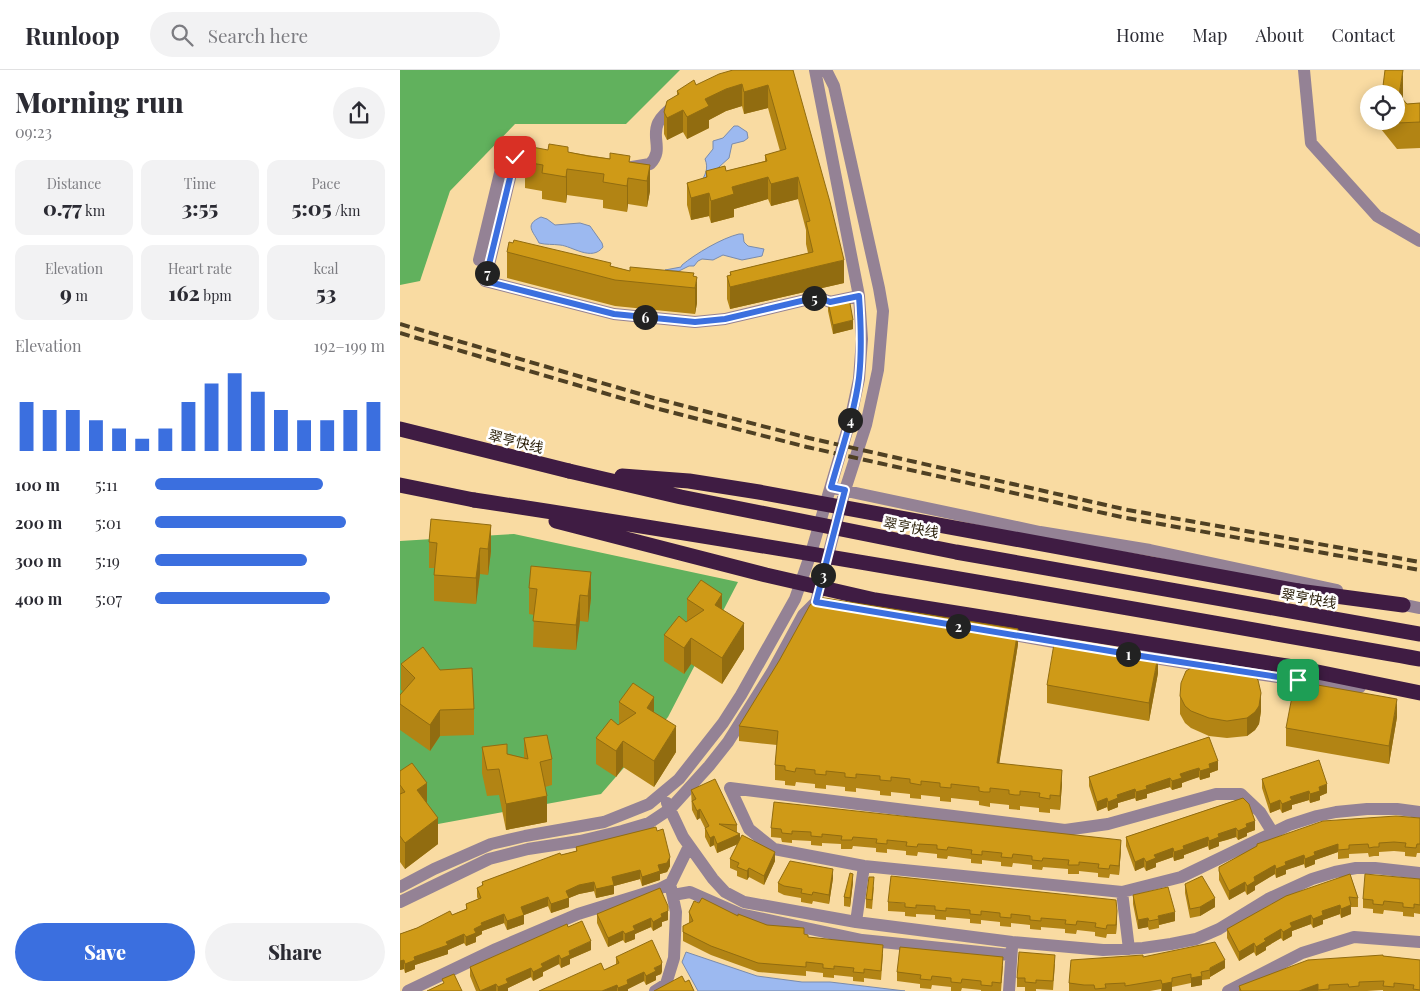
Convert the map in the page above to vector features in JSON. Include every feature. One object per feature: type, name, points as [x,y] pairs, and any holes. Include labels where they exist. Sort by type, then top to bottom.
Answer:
[{"type":"highway","name":"翠亨快线","points":[[400,429],[690,499],[956,552],[1420,634]]},
{"type":"highway","points":[[570,471],[689,481],[759,492],[1298,591],[1403,605]]},
{"type":"highway","points":[[400,485],[474,500],[700,534],[1420,659]]},
{"type":"highway","points":[[474,500],[766,575],[875,600],[1293,667],[1420,693]]},
{"type":"street","points":[[400,887],[434,869],[491,844],[604,822],[649,804],[678,779],[723,723],[741,695],[794,598],[811,553],[850,421],[859,378],[862,339],[859,296],[815,70]]},
{"type":"street","points":[[400,902],[489,859],[528,849],[580,841],[622,831],[649,823],[670,809],[728,742],[772,672],[803,615],[820,603],[845,490],[866,425],[878,370],[882,312],[879,288],[834,86],[826,70]]},
{"type":"street","points":[[1304,70],[1311,144],[1377,216],[1420,241]]},
{"type":"street","points":[[622,166],[632,167],[652,162],[657,153],[656,129],[658,122],[670,109],[688,97]]},
{"type":"street","points":[[515,157],[485,281],[614,314],[695,322],[725,319],[818,297],[830,302],[859,296]]},
{"type":"street","points":[[515,157],[554,160]]},
{"type":"street","points":[[479,260],[500,173],[515,157]]},
{"type":"street","points":[[831,487],[1040,532],[1150,550],[1420,608]]},
{"type":"street","points":[[794,598],[820,603]]},
{"type":"street","points":[[864,610],[962,627]]},
{"type":"street","points":[[992,632],[1080,646]]},
{"type":"street","points":[[1128,654],[1298,680],[1420,693]]},
{"type":"street","points":[[1273,833],[1260,812],[1241,794],[1216,794],[1108,824],[1066,830],[730,788],[750,829],[774,849],[864,866],[1122,892],[1181,878],[1273,833],[1317,816],[1367,809],[1397,809],[1420,812]]},
{"type":"street","points":[[662,794],[689,846],[713,879],[725,892],[744,902],[1011,948]]},
{"type":"street","points":[[655,991],[666,984],[674,958],[676,912],[672,889],[689,846]]},
{"type":"street","points":[[856,922],[864,866]]},
{"type":"street","points":[[408,991],[496,949],[578,914],[659,889],[690,892],[740,914],[862,940],[1011,948],[1129,950],[1196,938],[1219,930],[1268,899],[1286,890],[1335,872],[1366,868],[1420,874]]},
{"type":"street","points":[[1122,892],[1129,950]]},
{"type":"street","points":[[1228,991],[1302,952],[1354,937],[1420,942]]},
{"type":"street","points":[[1009,991],[1011,948]]},
{"type":"green space","points":[[400,70],[680,70],[626,124],[515,124],[450,191],[420,281],[400,285]]},
{"type":"green space","points":[[514,534],[738,582],[668,717],[601,794],[400,831],[400,541]]},
{"type":"water","points":[[734,126],[738,126],[747,132],[748,138],[732,144],[729,158],[700,184],[705,175],[705,159],[713,149],[713,141],[723,138]]},
{"type":"water","points":[[541,217],[555,225],[580,223],[590,226],[603,247],[593,253],[588,253],[565,246],[539,243],[531,226],[532,223]]},
{"type":"water","points":[[743,234],[744,242],[748,246],[764,249],[762,256],[742,260],[723,255],[713,260],[702,259],[694,266],[689,266],[679,271],[665,270],[681,267],[709,247]]},
{"type":"water","points":[[686,952],[757,976],[905,991],[698,991],[682,962]]},
{"type":"building","points":[[733,70],[793,70],[830,202],[844,260],[730,287],[727,276],[731,275],[730,272],[813,252],[806,222],[810,221],[798,177],[771,184],[768,177],[732,187],[734,194],[711,201],[709,193],[691,198],[687,183],[707,177],[706,171],[725,166],[726,171],[767,161],[765,155],[786,149],[768,85],[744,92],[742,84],[726,89],[705,99],[709,106],[687,117],[683,110],[667,118],[664,112],[667,101],[679,94],[677,91],[694,80],[696,85],[719,74]]},
{"type":"building","points":[[1385,70],[1403,70],[1401,85],[1383,85]]},
{"type":"building","points":[[1405,102],[1407,104],[1420,103],[1420,122],[1405,123]]},
{"type":"building","points":[[549,144],[568,147],[568,152],[588,156],[610,159],[610,153],[630,156],[629,162],[650,165],[647,181],[628,178],[627,186],[603,182],[604,174],[567,169],[566,177],[542,173],[543,165],[525,162],[527,146],[548,150]]},
{"type":"building","points":[[514,240],[611,263],[610,266],[630,271],[630,267],[694,273],[693,276],[697,277],[695,288],[615,280],[507,252],[509,242],[513,243]]},
{"type":"building","points":[[849,298],[853,320],[833,325],[828,302]]},
{"type":"building","points":[[431,519],[491,525],[488,549],[480,548],[476,578],[434,575],[437,543],[429,542]]},
{"type":"building","points":[[531,566],[591,572],[588,596],[580,595],[576,625],[533,621],[537,589],[529,588]]},
{"type":"building","points":[[701,580],[722,594],[715,605],[744,623],[722,658],[691,638],[684,648],[664,635],[679,616],[686,622],[704,610],[687,599]]},
{"type":"building","points":[[818,597],[1018,629],[997,763],[1062,770],[1060,796],[1050,795],[1050,799],[1039,797],[1040,793],[1020,791],[1020,795],[1015,795],[1009,794],[1009,790],[990,788],[990,792],[984,792],[979,791],[979,787],[951,784],[951,788],[940,787],[940,783],[921,781],[921,785],[910,783],[910,779],[891,777],[891,781],[880,780],[880,776],[856,774],[856,778],[845,777],[845,773],[826,771],[826,775],[815,774],[815,770],[796,768],[795,772],[785,770],[785,766],[775,765],[778,731],[739,726],[779,661],[810,605]]},
{"type":"building","points":[[1055,638],[1158,656],[1149,703],[1047,685]]},
{"type":"building","points":[[423,647],[440,670],[472,668],[474,709],[440,710],[430,725],[400,704],[400,695],[415,678],[401,664]]},
{"type":"building","points":[[1209,663],[1230,665],[1250,672],[1258,680],[1261,693],[1259,706],[1255,712],[1247,718],[1227,721],[1209,718],[1191,711],[1185,706],[1180,696],[1181,683],[1186,671],[1196,665]]},
{"type":"building","points":[[1295,681],[1397,699],[1389,746],[1286,728]]},
{"type":"building","points":[[633,683],[654,697],[647,708],[676,726],[654,761],[623,741],[616,751],[596,738],[611,719],[618,725],[636,713],[619,702]]},
{"type":"building","points":[[547,735],[552,759],[540,762],[547,796],[506,804],[499,769],[487,770],[482,747],[507,744],[507,754],[528,759],[524,738]]},
{"type":"building","points":[[1209,737],[1218,761],[1209,764],[1210,768],[1200,771],[1199,768],[1189,771],[1180,774],[1182,778],[1172,781],[1170,778],[1146,786],[1147,789],[1136,792],[1135,789],[1117,795],[1118,798],[1108,802],[1107,798],[1097,802],[1089,777]]},
{"type":"building","points":[[1319,760],[1327,784],[1319,787],[1320,791],[1310,794],[1309,791],[1290,797],[1292,800],[1282,804],[1280,800],[1270,804],[1262,779]]},
{"type":"building","points":[[412,763],[427,783],[417,790],[438,818],[405,843],[400,836],[400,794],[405,792],[400,785],[400,771]]},
{"type":"building","points":[[715,779],[737,825],[719,824],[740,834],[717,844],[714,836],[710,838],[705,828],[709,826],[700,809],[697,811],[692,801],[696,799],[691,790]]},
{"type":"building","points":[[1243,798],[1249,804],[1255,821],[1246,824],[1247,827],[1238,831],[1236,828],[1218,834],[1219,837],[1209,841],[1208,837],[1183,846],[1184,849],[1174,852],[1173,848],[1154,855],[1156,858],[1146,862],[1144,858],[1135,862],[1126,837]]},
{"type":"building","points":[[774,802],[1121,840],[1119,866],[1110,865],[1109,869],[1098,868],[1099,864],[1079,862],[1079,865],[1068,865],[1069,860],[1043,858],[1042,861],[1032,860],[1032,856],[1013,854],[1012,858],[1001,857],[1002,853],[982,851],[982,855],[971,854],[972,850],[948,847],[947,850],[937,849],[937,845],[918,844],[917,847],[906,846],[907,842],[887,840],[887,844],[876,843],[877,839],[853,837],[852,840],[841,840],[842,836],[822,834],[822,837],[811,836],[811,832],[792,831],[792,834],[782,833],[781,829],[771,828]]},
{"type":"building","points":[[1396,816],[1420,818],[1420,844],[1417,844],[1416,848],[1405,847],[1406,843],[1394,842],[1379,843],[1379,847],[1369,848],[1368,844],[1349,845],[1349,849],[1338,850],[1338,844],[1314,852],[1315,855],[1305,859],[1304,855],[1285,862],[1286,865],[1276,869],[1275,865],[1254,877],[1255,881],[1247,886],[1245,882],[1229,891],[1219,871],[1219,867],[1257,846],[1257,844],[1323,821]]},
{"type":"building","points":[[656,827],[657,831],[663,829],[670,857],[667,863],[658,865],[660,871],[642,877],[640,870],[612,877],[614,885],[596,889],[594,882],[579,885],[566,891],[569,898],[551,904],[548,897],[521,907],[524,915],[507,921],[504,914],[481,923],[482,925],[474,929],[476,933],[466,937],[464,934],[446,942],[448,945],[414,957],[415,960],[405,964],[404,960],[400,961],[400,934],[417,928],[450,911],[452,915],[467,909],[466,904],[481,898],[477,888],[483,885],[482,882],[560,853],[561,855],[577,851],[576,847]]},
{"type":"building","points":[[742,835],[775,852],[764,876],[749,868],[747,871],[737,867],[739,863],[730,859]]},
{"type":"building","points":[[790,861],[833,869],[829,895],[813,892],[812,895],[801,893],[802,889],[778,883]]},
{"type":"building","points":[[850,873],[853,874],[850,898],[844,897]]},
{"type":"building","points":[[1350,874],[1358,898],[1349,897],[1351,905],[1341,909],[1340,905],[1322,911],[1323,915],[1313,919],[1311,915],[1290,923],[1292,927],[1283,932],[1281,929],[1264,939],[1266,941],[1256,947],[1254,943],[1239,952],[1227,929],[1286,896]]},
{"type":"building","points":[[1365,874],[1420,879],[1420,905],[1414,904],[1414,908],[1403,907],[1403,903],[1384,901],[1383,905],[1373,904],[1373,900],[1363,899]]},
{"type":"building","points":[[891,876],[1116,900],[1116,925],[1107,925],[1106,929],[1095,927],[1096,923],[1077,921],[1076,925],[1065,924],[1066,920],[1041,918],[1041,921],[1030,920],[1030,916],[1011,914],[1011,918],[1000,917],[1000,913],[981,911],[981,915],[970,914],[970,910],[946,908],[946,911],[935,910],[935,906],[916,905],[916,908],[905,907],[905,903],[888,902]]},
{"type":"building","points":[[1202,876],[1215,898],[1200,907],[1190,909],[1185,884]]},
{"type":"building","points":[[869,877],[874,877],[872,900],[866,899]]},
{"type":"building","points":[[1168,887],[1175,912],[1158,916],[1159,919],[1149,921],[1148,918],[1138,920],[1133,895]]},
{"type":"building","points":[[660,888],[668,906],[668,911],[661,914],[662,917],[653,922],[651,918],[633,926],[635,930],[625,934],[623,931],[608,938],[597,914]]},
{"type":"building","points":[[702,898],[738,916],[738,914],[767,925],[804,928],[804,934],[808,935],[808,937],[883,945],[881,971],[864,969],[864,973],[853,972],[854,968],[834,966],[834,969],[823,968],[823,964],[806,962],[806,967],[758,963],[711,946],[683,932],[683,926],[693,921],[689,912],[694,901],[699,903]]},
{"type":"building","points":[[582,921],[591,941],[569,951],[570,955],[561,959],[559,955],[541,964],[543,967],[533,972],[531,968],[506,979],[508,983],[498,987],[496,984],[480,991],[470,967],[567,924],[568,927]]},
{"type":"building","points":[[652,940],[662,962],[661,965],[654,968],[656,971],[646,976],[644,972],[627,980],[628,984],[618,988],[617,985],[602,991],[539,991],[601,963],[604,970],[619,963],[616,957]]},
{"type":"building","points":[[1215,942],[1225,960],[1210,968],[1210,970],[1201,972],[1202,976],[1191,978],[1191,974],[1172,978],[1172,982],[1162,984],[1161,980],[1125,986],[1125,983],[1105,984],[1106,988],[1095,989],[1094,985],[1069,983],[1071,960],[1143,955],[1143,957]]},
{"type":"building","points":[[900,947],[1003,957],[1001,983],[992,982],[992,986],[981,985],[981,981],[962,979],[961,983],[951,982],[951,978],[932,976],[931,980],[920,979],[921,975],[897,972]]},
{"type":"building","points":[[1019,952],[1055,955],[1053,981],[1036,980],[1036,983],[1025,982],[1025,978],[1017,978]]},
{"type":"building","points":[[1383,955],[1420,960],[1420,990],[1413,989],[1414,985],[1394,983],[1394,987],[1383,986],[1384,981],[1359,982],[1359,986],[1349,987],[1348,984],[1329,985],[1329,989],[1318,990],[1318,984],[1299,991],[1241,991],[1239,986],[1308,960]]},
{"type":"building","points":[[454,974],[462,991],[427,991],[444,983],[442,979]]},
{"type":"building","points":[[682,976],[685,982],[689,980],[694,991],[654,991]]},
{"type":"railway","points":[[400,324],[657,399],[809,438],[1128,510],[1420,562]]},
{"type":"railway","points":[[400,333],[655,408],[807,447],[1126,518],[1420,570]]},
{"type":"route","points":[[515,157],[485,281],[614,314],[695,322],[725,319],[818,297],[830,302],[859,296],[862,339],[859,378],[850,421],[831,487],[845,490],[816,602],[1298,680]]}]
